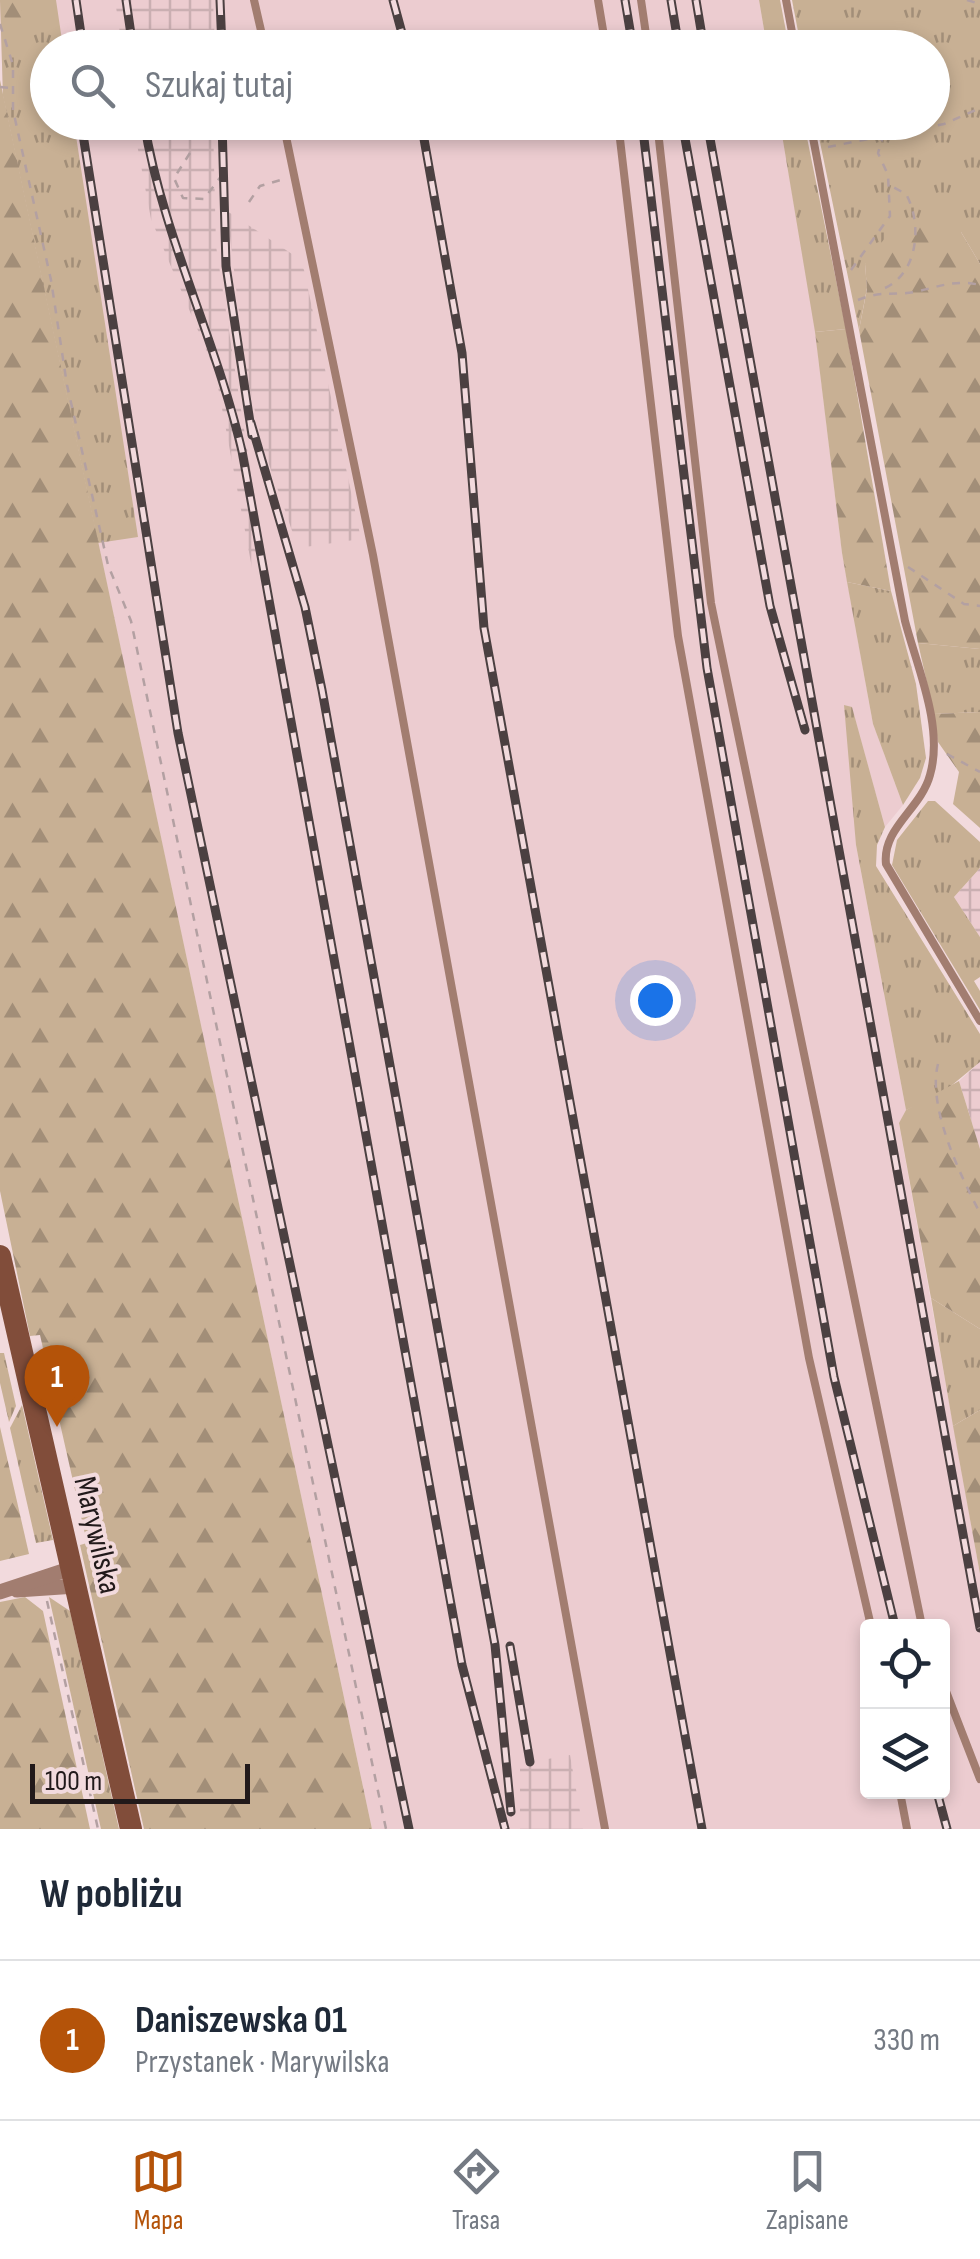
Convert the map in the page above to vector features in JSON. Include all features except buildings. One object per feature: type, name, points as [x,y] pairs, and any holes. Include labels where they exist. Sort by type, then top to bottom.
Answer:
[{"type":"main road","name":"Marywilska","points":[[0,1256],[131,1829]]},
{"type":"street","points":[[4,1591],[74,1577]]},
{"type":"lane","points":[[254,0],[261,30]]},
{"type":"lane","points":[[598,0],[603,30]]},
{"type":"lane","points":[[641,0],[645,30]]},
{"type":"lane","points":[[786,0],[792,30]]},
{"type":"lane","points":[[287,140],[372,555],[606,1829]]},
{"type":"lane","points":[[620,140],[678,636],[809,1358],[833,1470],[857,1552],[869,1619]]},
{"type":"lane","points":[[659,140],[711,602],[921,1619]]},
{"type":"lane","points":[[814,140],[848,304],[904,621],[923,680],[932,747],[925,789],[890,836],[886,864],[980,1021]]},
{"type":"lane","points":[[950,1701],[980,1778]]},
{"type":"lane","points":[[901,1799],[907,1829]]},
{"type":"path","points":[[967,0],[980,4]]},
{"type":"path","points":[[0,24],[12,64],[12,110],[51,280],[68,386],[108,565],[138,656],[386,1829]]},
{"type":"path","points":[[0,87],[12,88]]},
{"type":"path","points":[[950,121],[980,108]]},
{"type":"path","points":[[816,149],[871,140]]},
{"type":"path","points":[[844,284],[885,229],[890,216],[890,186],[878,153],[882,140]]},
{"type":"path","points":[[190,153],[174,178],[183,198],[204,198],[222,175]]},
{"type":"path","points":[[249,202],[263,184],[296,176]]},
{"type":"path","points":[[848,304],[896,283],[919,229],[906,194],[890,186]]},
{"type":"path","points":[[879,291],[914,292],[946,282],[980,285]]},
{"type":"path","points":[[894,560],[964,604],[980,606]]},
{"type":"path","points":[[932,747],[980,772]]},
{"type":"path","points":[[938,1064],[934,1096],[939,1116],[980,1213]]},
{"type":"path","points":[[46,1596],[98,1829]]},
{"type":"shaded area","points":[[0,0],[759,0],[764,30],[30,30],[30,140],[783,140],[813,313],[842,553],[873,724],[903,805],[885,827],[852,708],[856,845],[906,1110],[899,1124],[980,1574],[980,1829],[372,1829],[3,96]]},
{"type":"shaded area","points":[[115,0],[213,0],[214,30],[119,30]]},
{"type":"shaded area","points":[[136,140],[213,140],[216,246],[265,566],[252,568],[215,371],[151,219]]},
{"type":"shaded area","points":[[227,211],[298,258],[304,270],[361,539],[298,548],[264,450],[246,373]]},
{"type":"shaded area","points":[[980,868],[980,937],[954,897]]},
{"type":"shaded area","points":[[980,1062],[980,1149],[959,1081]]},
{"type":"shaded area","points":[[570,1755],[583,1829],[520,1829],[520,1764]]},
{"type":"green space","points":[[0,0],[56,0],[60,30],[30,30],[30,140],[77,140],[138,537],[98,543],[3,96]]},
{"type":"green space","points":[[0,0],[19,0],[23,20],[6,23]]},
{"type":"green space","points":[[759,0],[780,0],[786,30],[764,30]]},
{"type":"green space","points":[[792,0],[980,0],[980,264],[961,232],[865,264],[867,288],[859,330],[820,140],[950,140],[950,30],[798,30]]},
{"type":"green space","points":[[0,80],[372,1829],[144,1829],[80,1545],[87,1543],[40,1335],[30,1336],[0,1191]]},
{"type":"green space","points":[[783,140],[807,140],[846,329],[815,332]]},
{"type":"green space","points":[[942,222],[961,232],[980,264],[980,649],[918,643],[859,330],[867,289],[865,264],[895,225]]},
{"type":"green space","points":[[846,329],[891,591],[847,582],[842,553],[815,332]]},
{"type":"green space","points":[[847,582],[891,591],[916,684],[926,758],[920,778],[903,805],[873,724]]},
{"type":"green space","points":[[918,643],[980,649],[980,712],[934,714]]},
{"type":"green space","points":[[844,705],[852,707],[885,827],[877,845],[876,866],[980,1034],[980,1062],[940,1095],[906,1110],[856,845]]},
{"type":"green space","points":[[980,712],[980,828],[953,804],[959,772],[938,742],[934,714]]},
{"type":"green space","points":[[928,801],[935,801],[980,842],[980,868],[954,897],[980,937],[980,977],[974,981],[980,991],[980,1010],[892,865],[897,840]]},
{"type":"green space","points":[[959,1081],[980,1149],[980,1329],[931,1298],[899,1123],[906,1110]]},
{"type":"green space","points":[[931,1298],[980,1329],[980,1410],[953,1426]]},
{"type":"green space","points":[[0,1353],[4,1353],[16,1406],[9,1422],[0,1383]]},
{"type":"green space","points":[[22,1405],[53,1540],[36,1543],[10,1428]]},
{"type":"green space","points":[[980,1410],[980,1574],[953,1426]]},
{"type":"green space","points":[[0,1427],[29,1554],[0,1561]]},
{"type":"green space","points":[[25,1597],[43,1611],[90,1829],[0,1829],[0,1602]]},
{"type":"green space","points":[[49,1597],[70,1611],[119,1829],[101,1829]]},
{"type":"railway","points":[[76,0],[80,30]]},
{"type":"railway","points":[[126,0],[130,30]]},
{"type":"railway","points":[[220,0],[221,30]]},
{"type":"railway","points":[[393,0],[401,30]]},
{"type":"railway","points":[[625,0],[630,30]]},
{"type":"railway","points":[[671,0],[676,30]]},
{"type":"railway","points":[[696,0],[701,30]]},
{"type":"railway","points":[[84,140],[178,733],[409,1829]]},
{"type":"railway","points":[[148,140],[164,206],[242,451],[462,1665],[505,1829]]},
{"type":"railway","points":[[222,140],[226,266],[252,435]]},
{"type":"railway","points":[[424,140],[462,353],[484,628],[702,1829]]},
{"type":"railway","points":[[644,140],[707,668],[834,1377],[893,1619]]},
{"type":"railway","points":[[685,140],[770,606],[805,730]]},
{"type":"railway","points":[[710,140],[980,1628]]},
{"type":"railway","points":[[251,423],[305,607],[322,690],[495,1645],[511,1812]]},
{"type":"railway","points":[[510,1646],[530,1762]]},
{"type":"railway","points":[[939,1799],[947,1829]]},
{"type":"place","name":"Daniszewska 01","points":[[57,1427]]}]
